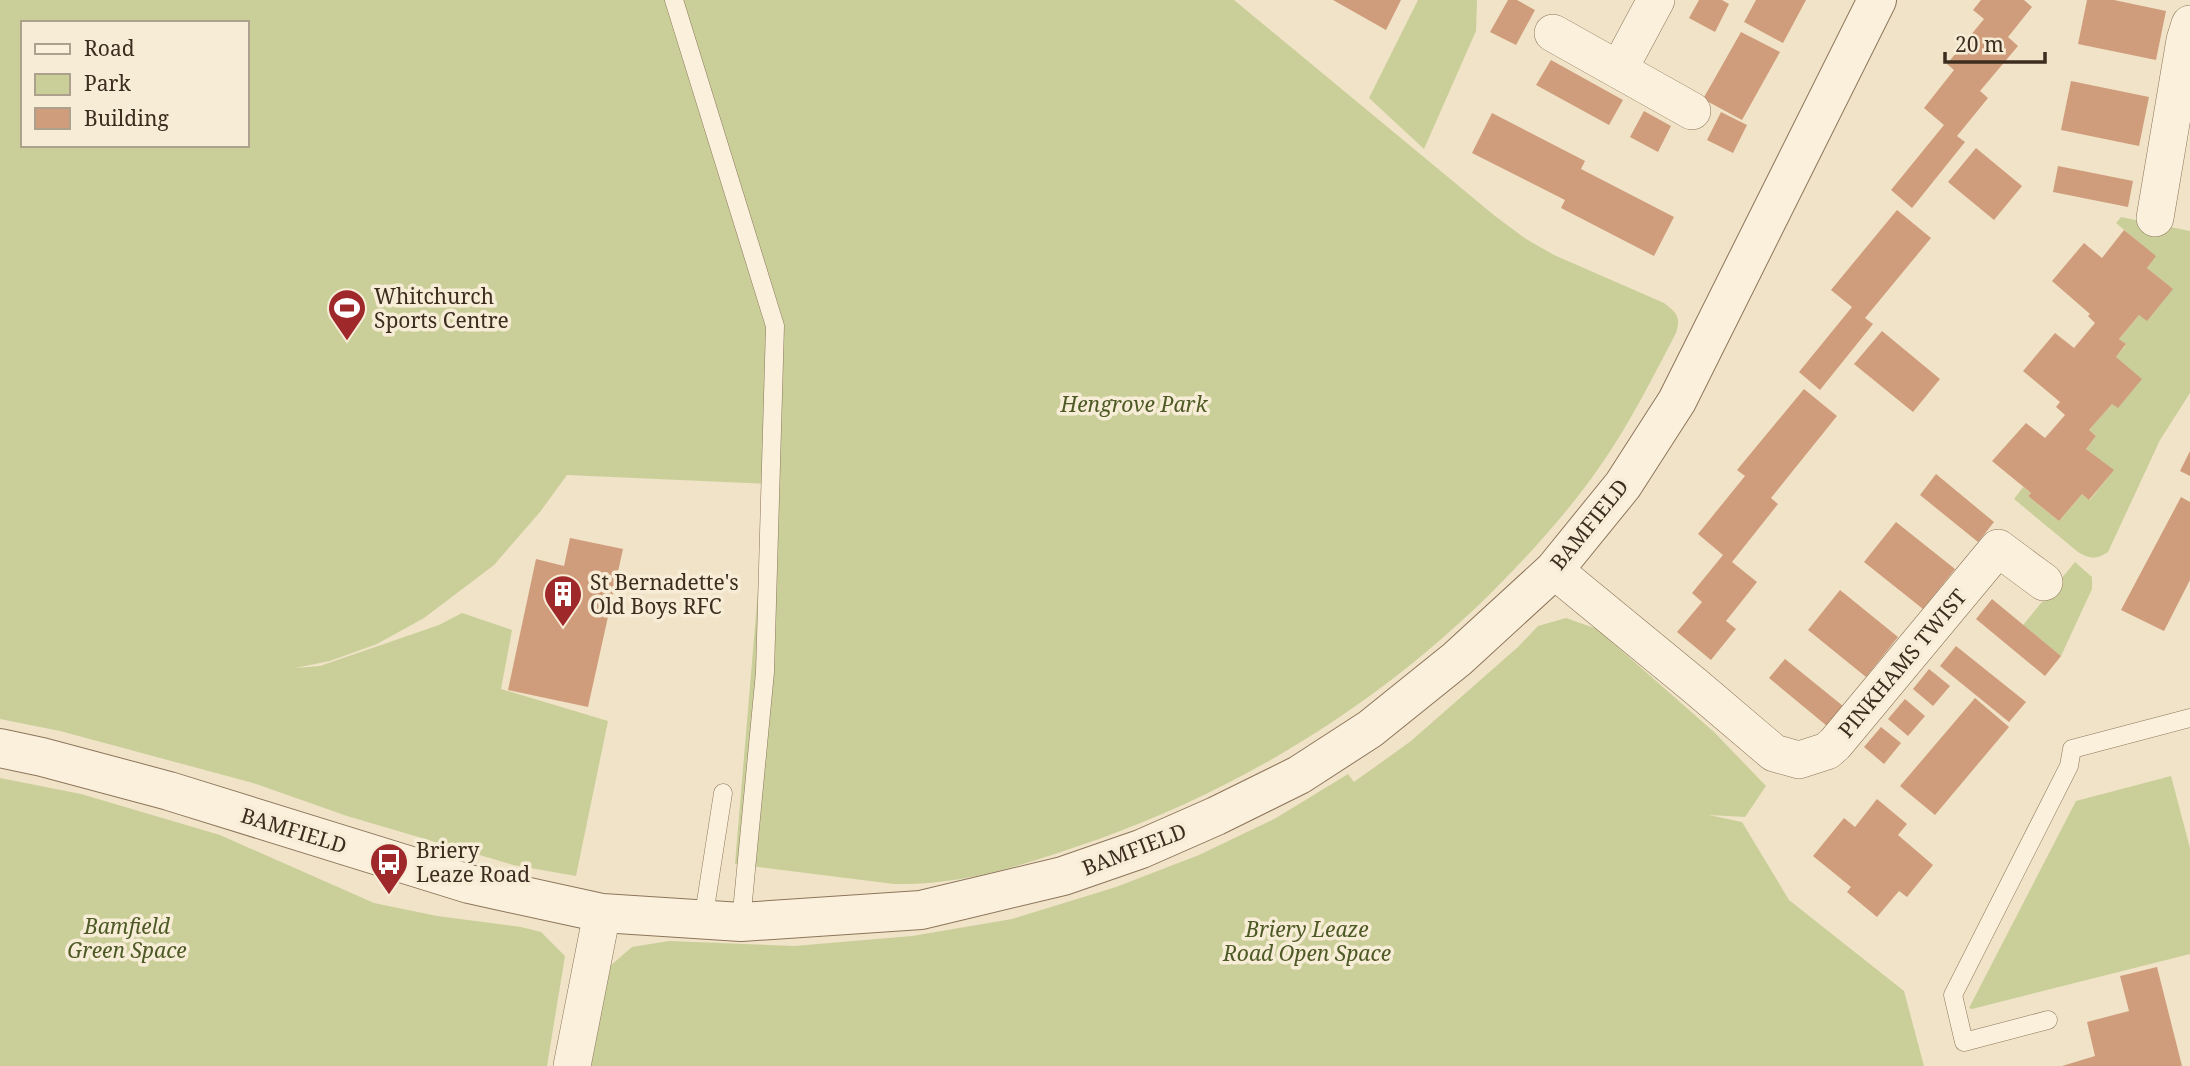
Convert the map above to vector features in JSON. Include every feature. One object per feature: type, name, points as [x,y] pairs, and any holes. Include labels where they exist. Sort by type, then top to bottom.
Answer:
[{"type":"street","points":[[1619,69],[1656,0]]},
{"type":"street","name":"BAMFIELD","points":[[0,748],[169,791],[469,884],[602,913],[741,922],[921,910],[1063,876],[1141,849],[1299,775],[1370,729],[1457,659],[1554,570],[1623,485],[1677,401],[1877,0]]},
{"type":"street","points":[[2155,218],[2190,23]]},
{"type":"street","points":[[1553,33],[1692,111]]},
{"type":"street","name":"PINKHAMS TWIST","points":[[1554,570],[1774,753],[1799,760],[1827,751],[1835,744],[1998,548],[2044,582]]},
{"type":"street","points":[[572,1066],[602,913]]},
{"type":"lane","points":[[674,0],[775,326],[765,672],[741,922]]},
{"type":"lane","points":[[2048,1020],[1964,1042],[1953,995],[2069,766],[2072,749],[2190,718]]},
{"type":"lane","points":[[704,921],[723,793]]},
{"type":"green space","name":"Hengrove Park","points":[[0,0],[1234,0],[1526,239],[1554,255],[1664,303],[1678,319],[1676,333],[1632,415],[1603,462],[1564,514],[1490,594],[1402,671],[1308,738],[1206,794],[1099,839],[998,871],[946,881],[894,884],[735,864],[767,484],[567,475],[540,512],[494,565],[424,618],[377,644],[330,661],[295,668],[320,666],[439,625],[462,613],[512,630],[501,689],[608,721],[576,876],[513,865],[347,816],[253,783],[60,731],[0,719]]},
{"type":"green space","points":[[1418,0],[1477,0],[1476,31],[1424,149],[1369,98]]},
{"type":"green space","points":[[2121,217],[2190,231],[2190,393],[2160,440],[2108,552],[2093,558],[2078,552],[2014,499],[2023,487],[2031,493],[2028,496],[2059,521],[2082,494],[2090,500],[2113,471],[2086,449],[2096,436],[2089,430],[2112,404],[2118,407],[2116,357],[2126,345],[2119,339],[2139,315],[2172,289],[2147,268],[2155,256],[2116,223]]},
{"type":"green space","points":[[2075,562],[2092,577],[2092,589],[2061,656],[2023,625]]},
{"type":"green space","name":"Briery Leaze Road Open Space","points":[[1566,618],[1597,629],[1714,732],[1766,786],[1745,817],[1709,815],[1742,822],[1789,900],[1904,991],[1924,1066],[590,1066],[610,966],[632,947],[669,941],[794,946],[912,936],[1012,919],[1116,887],[1199,855],[1276,818],[1348,774],[1354,782],[1411,741],[1518,647],[1538,626]]},
{"type":"green space","points":[[2171,776],[2190,848],[2190,954],[1969,1008],[2076,801]]},
{"type":"green space","name":"Bamfield Green Space","points":[[0,778],[81,794],[220,835],[374,903],[541,932],[565,956],[547,1066],[0,1066]]},
{"type":"building","points":[[1333,0],[1401,0],[1386,30]]},
{"type":"building","points":[[1508,0],[1517,0],[1535,10],[1516,45],[1490,32]]},
{"type":"building","points":[[1699,0],[1722,0],[1729,4],[1715,32],[1689,18]]},
{"type":"building","points":[[1756,0],[1806,0],[1783,43],[1744,22]]},
{"type":"building","points":[[1981,0],[2024,0],[2032,7],[2008,37],[2018,46],[1980,91],[1988,98],[1957,136],[1965,142],[1912,208],[1891,190],[1944,125],[1924,108],[1954,70],[1947,64],[1984,19],[1973,10]]},
{"type":"building","points":[[2087,0],[2114,0],[2166,11],[2156,60],[2078,44]]},
{"type":"building","points":[[1741,32],[1780,52],[1742,120],[1703,99]]},
{"type":"building","points":[[1551,60],[1623,100],[1609,125],[1536,85]]},
{"type":"building","points":[[2071,81],[2149,97],[2139,146],[2061,130]]},
{"type":"building","points":[[1644,111],[1671,126],[1658,152],[1630,137]]},
{"type":"building","points":[[1721,112],[1747,125],[1733,153],[1707,140]]},
{"type":"building","points":[[1492,113],[1585,161],[1581,169],[1674,217],[1654,256],[1561,208],[1565,200],[1472,153]]},
{"type":"building","points":[[1976,148],[2022,186],[1994,220],[1948,182]]},
{"type":"building","points":[[2058,166],[2133,181],[2128,207],[2053,192]]},
{"type":"building","points":[[1897,210],[1931,238],[1865,318],[1873,324],[1820,390],[1799,372],[1852,307],[1831,290]]},
{"type":"building","points":[[2124,230],[2156,256],[2147,268],[2173,289],[2147,321],[2139,315],[2119,339],[2126,344],[2116,357],[2142,379],[2118,408],[2112,404],[2089,430],[2096,436],[2086,449],[2114,470],[2089,500],[2082,494],[2059,521],[2028,496],[2031,493],[1992,461],[2026,423],[2045,438],[2065,415],[2056,407],[2060,402],[2023,371],[2055,333],[2074,348],[2095,323],[2088,316],[2090,314],[2052,281],[2084,243],[2102,258]]},
{"type":"building","points":[[1882,331],[1940,379],[1913,412],[1854,364]]},
{"type":"building","points":[[1804,389],[1837,416],[1771,498],[1778,504],[1732,562],[1757,582],[1726,621],[1736,629],[1711,660],[1677,632],[1702,602],[1692,593],[1723,555],[1698,534],[1745,476],[1737,470]]},
{"type":"building","points":[[2190,451],[2190,476],[2180,471]]},
{"type":"building","points":[[1936,474],[1994,522],[1978,542],[1920,495]]},
{"type":"building","points":[[2181,497],[2190,502],[2190,580],[2164,631],[2121,610]]},
{"type":"building","points":[[1896,522],[1955,569],[1923,609],[1864,562]]},
{"type":"building","name":"St Bernadette's Old Boys RFC","points":[[570,538],[623,549],[588,707],[508,690],[536,559],[564,566]]},
{"type":"building","points":[[1840,590],[1898,637],[1866,677],[1808,630]]},
{"type":"building","points":[[1992,599],[2061,656],[2045,676],[1976,619]]},
{"type":"building","points":[[1956,646],[2026,702],[2009,722],[1940,666]]},
{"type":"building","points":[[1785,659],[1843,706],[1827,726],[1769,678]]},
{"type":"building","points":[[1929,669],[1950,686],[1933,706],[1913,689]]},
{"type":"building","points":[[1975,698],[2009,727],[1935,815],[1900,786]]},
{"type":"building","points":[[1905,699],[1925,716],[1908,736],[1888,719]]},
{"type":"building","points":[[1881,727],[1901,743],[1884,764],[1864,747]]},
{"type":"building","points":[[1877,799],[1907,824],[1898,835],[1933,865],[1907,897],[1899,891],[1877,917],[1847,892],[1851,887],[1813,856],[1844,818],[1855,827]]},
{"type":"building","points":[[2157,967],[2182,1066],[2062,1066],[2095,1056],[2087,1022],[2129,1011],[2120,976]]},
{"type":"place","name":"Whitchurch Sports Centre","points":[[347,342]]},
{"type":"place","name":"St Bernadette's Old Boys RFC","points":[[563,628]]},
{"type":"place","name":"Briery Leaze Road","points":[[389,896]]}]
